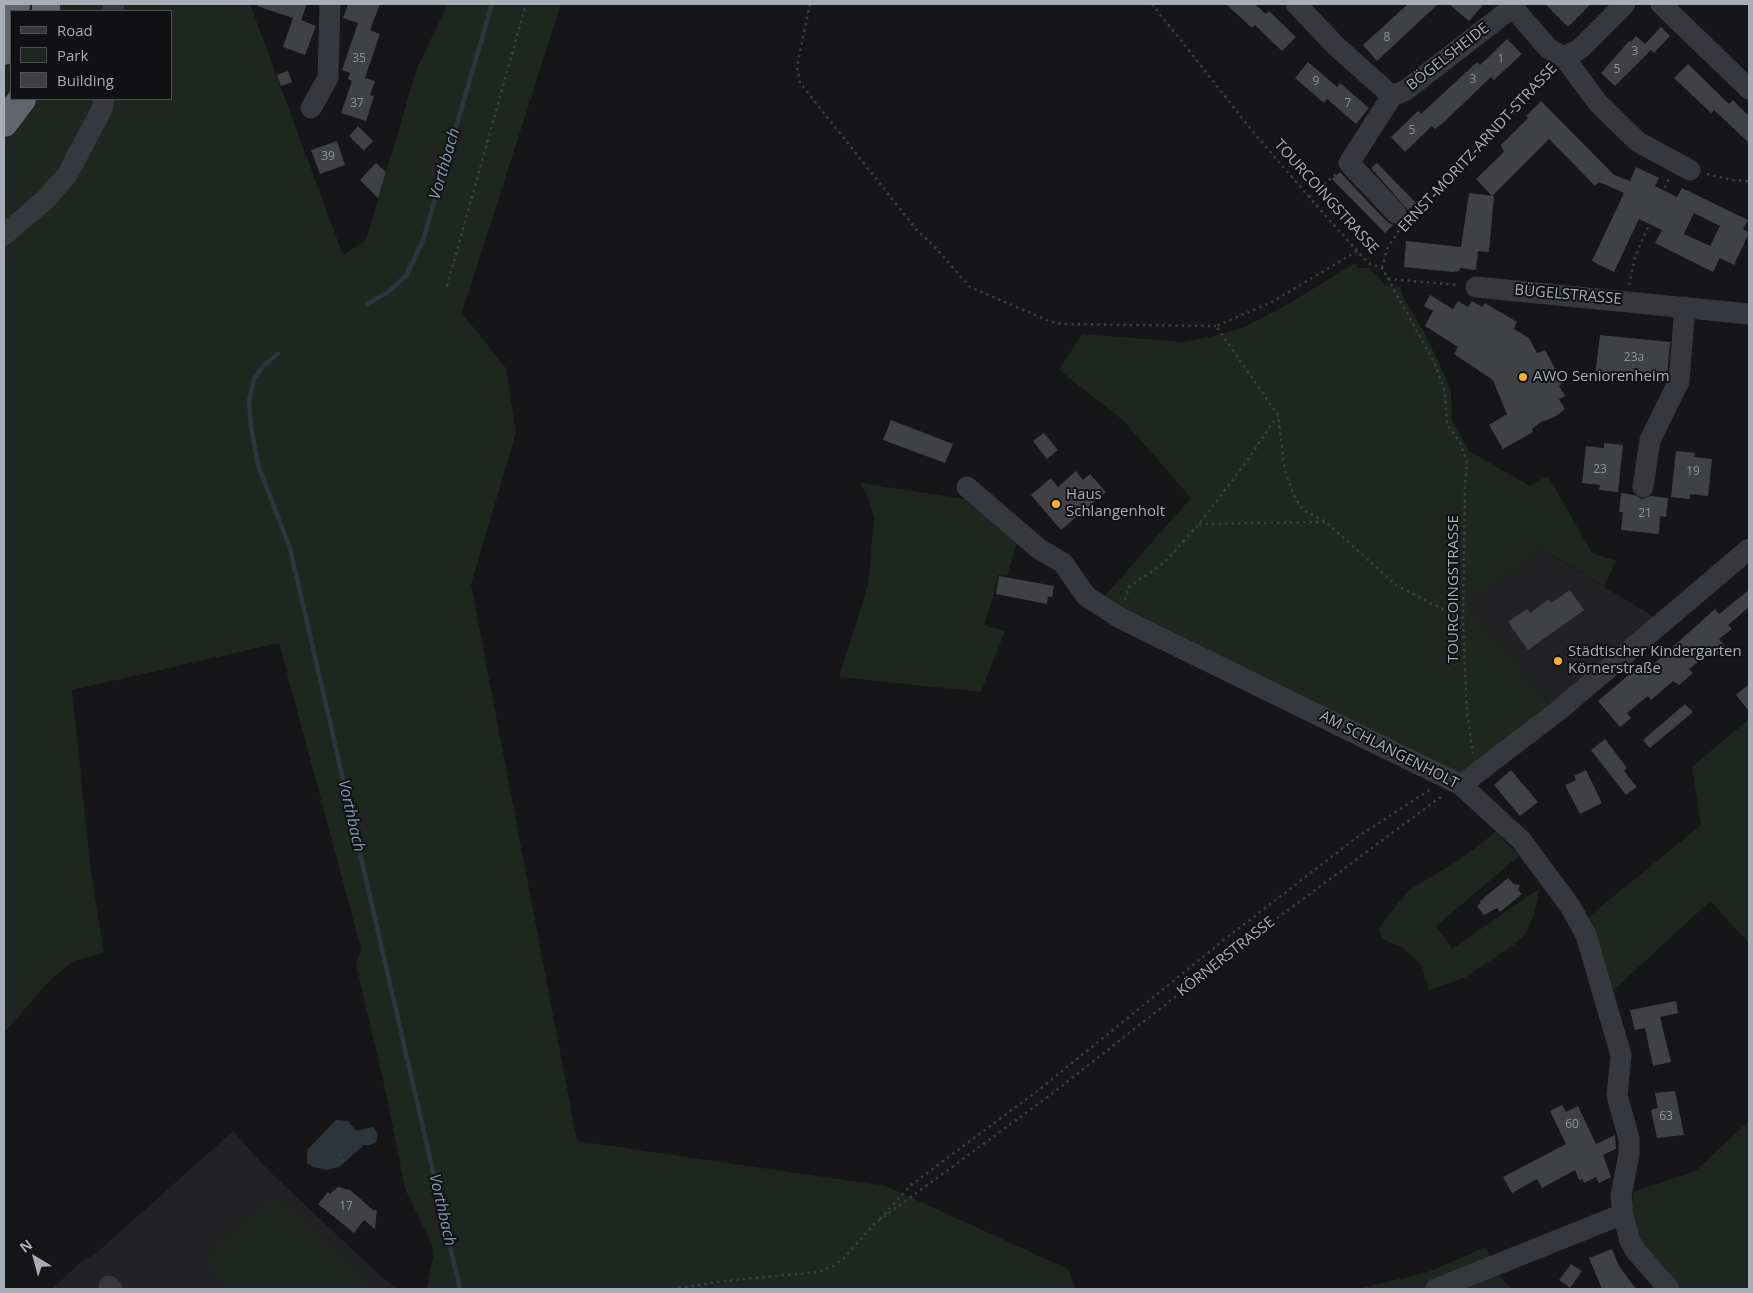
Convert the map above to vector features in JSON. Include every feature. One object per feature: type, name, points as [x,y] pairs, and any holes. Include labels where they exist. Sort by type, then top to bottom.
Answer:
[{"type":"highway","points":[[4,52],[10,34]]},
{"type":"highway","points":[[4,123],[21,100]]},
{"type":"street","points":[[311,108],[328,78],[330,4]]},
{"type":"street","name":"BÖGELSHEIDE","points":[[1296,4],[1338,47],[1392,96],[1406,90],[1511,5]]},
{"type":"street","name":"ERNST-MORITZ-ARNDT-STRASSE","points":[[1564,57],[1580,49],[1625,4]]},
{"type":"street","points":[[1661,4],[1749,88]]},
{"type":"street","name":"ERNST-MORITZ-ARNDT-STRASSE","points":[[1511,5],[1549,49],[1564,57],[1598,103],[1638,142],[1683,167]]},
{"type":"street","points":[[1392,96],[1349,163],[1403,219]]},
{"type":"street","points":[[4,235],[46,199],[67,175],[102,109],[104,100]]},
{"type":"street","name":"BÜGELSTRASSE","points":[[1476,287],[1749,314]]},
{"type":"street","points":[[1643,487],[1650,440],[1679,382],[1685,307]]},
{"type":"street","name":"AM SCHLANGENHOLT","points":[[967,487],[1039,548],[1063,563],[1086,596],[1120,618],[1469,779],[1521,840],[1570,906],[1586,935],[1621,1055],[1617,1096],[1629,1138],[1629,1154],[1621,1196],[1623,1214],[1630,1241],[1635,1250],[1668,1289]]},
{"type":"street","points":[[1469,779],[1558,711],[1749,549]]},
{"type":"street","points":[[1436,1289],[1623,1214]]},
{"type":"path","points":[[447,286],[526,4]]},
{"type":"path","points":[[810,4],[797,66],[800,83],[916,229],[934,246],[970,287],[1049,321],[1062,324],[1216,326],[1272,302],[1356,251]]},
{"type":"path","name":"TOURCOINGSTRASSE","points":[[1152,4],[1254,133],[1356,251],[1368,263],[1382,268],[1386,279],[1435,364],[1445,392],[1447,424],[1460,443],[1468,461],[1465,485],[1464,621],[1469,779]]},
{"type":"path","name":"ERNST-MORITZ-ARNDT-STRASSE","points":[[1382,268],[1387,249],[1403,219],[1504,124],[1564,57]]},
{"type":"path","points":[[1309,197],[1349,163]]},
{"type":"path","points":[[1626,301],[1635,257],[1683,167],[1732,180],[1749,181]]},
{"type":"path","points":[[1386,279],[1476,287]]},
{"type":"path","points":[[1216,326],[1278,415],[1285,472],[1295,498],[1303,510],[1326,522],[1396,585],[1464,621]]},
{"type":"path","points":[[1120,618],[1129,587],[1164,563],[1199,524],[1248,461],[1278,415]]},
{"type":"path","points":[[1199,524],[1326,522]]},
{"type":"path","points":[[874,1224],[911,1186],[1040,1089],[1225,939],[1356,838],[1426,792],[1444,783],[1469,779]]},
{"type":"path","name":"KÖRNERSTRASSE","points":[[672,1289],[724,1281],[819,1272],[833,1266],[845,1257],[874,1224],[1049,1096],[1256,933],[1433,801],[1469,779]]},
{"type":"path","points":[[339,1154],[345,1164]]},
{"type":"shaded area","name":"Städtischer Kindergarten Körnerstraße","points":[[1542,549],[1654,617],[1551,706],[1467,605]]},
{"type":"shaded area","points":[[336,1120],[348,1121],[356,1131],[373,1127],[378,1134],[377,1141],[370,1145],[364,1145],[339,1167],[327,1170],[313,1167],[307,1163],[307,1150]]},
{"type":"shaded area","points":[[233,1131],[270,1172],[384,1279],[398,1289],[52,1289],[82,1261],[94,1255]]},
{"type":"green space","points":[[4,4],[250,4],[343,255],[366,240],[417,68],[448,4],[561,4],[462,313],[506,368],[516,433],[471,584],[577,1141],[886,1186],[1068,1269],[1076,1289],[427,1289],[433,1257],[432,1244],[405,1189],[387,1097],[356,965],[361,949],[279,643],[72,690],[91,871],[104,953],[74,961],[51,979],[4,1033]]},
{"type":"green space","points":[[1355,263],[1358,268],[1370,268],[1388,287],[1400,286],[1404,298],[1425,334],[1445,376],[1451,391],[1452,421],[1469,451],[1530,486],[1548,476],[1592,553],[1616,561],[1604,586],[1542,549],[1467,605],[1551,706],[1462,773],[1452,776],[1101,600],[1191,498],[1124,421],[1059,370],[1082,334],[1183,342],[1215,336],[1245,327],[1295,300]]},
{"type":"green space","points":[[860,483],[972,500],[1018,539],[1007,576],[998,575],[984,625],[1005,631],[981,692],[839,677],[868,585],[874,517],[867,495]]},
{"type":"green space","points":[[1749,719],[1749,943],[1710,901],[1613,991],[1587,918],[1701,825],[1692,767]]},
{"type":"green space","points":[[1496,832],[1519,856],[1436,926],[1452,949],[1540,888],[1533,918],[1525,934],[1515,944],[1464,978],[1429,990],[1422,966],[1405,949],[1383,939],[1379,932],[1380,926],[1409,890],[1459,860]]},
{"type":"green space","points":[[1749,1121],[1749,1289],[1680,1289],[1642,1248],[1632,1203],[1633,1192],[1695,1171]]},
{"type":"green space","points":[[269,1202],[280,1202],[288,1207],[373,1285],[373,1289],[229,1289],[211,1269],[208,1260],[210,1254],[216,1246]]},
{"type":"green space","points":[[1486,1247],[1497,1273],[1512,1289],[1357,1289],[1428,1272]]},
{"type":"building","points":[[258,4],[307,4],[301,20],[316,26],[305,55],[283,47],[293,18],[257,6]]},
{"type":"building","points":[[348,4],[380,4],[370,30],[380,34],[365,78],[375,81],[370,95],[374,96],[366,121],[341,113],[352,81],[348,79],[350,73],[342,70],[358,23],[343,18]]},
{"type":"building","points":[[1226,4],[1255,4],[1266,14],[1269,11],[1296,37],[1282,51],[1255,25],[1252,28]]},
{"type":"building","points":[[1408,4],[1438,4],[1377,61],[1363,45]]},
{"type":"building","points":[[1449,4],[1484,4],[1469,21]]},
{"type":"building","points":[[1545,4],[1591,4],[1568,27]]},
{"type":"building","points":[[1661,27],[1670,36],[1654,53],[1651,50],[1615,86],[1601,73],[1629,41],[1631,42],[1636,36],[1645,44]]},
{"type":"building","points":[[1507,39],[1522,54],[1494,80],[1491,77],[1443,123],[1435,129],[1432,126],[1405,152],[1391,137],[1418,111],[1421,114],[1477,62],[1480,65]]},
{"type":"building","points":[[1308,62],[1337,87],[1340,83],[1369,108],[1356,124],[1327,99],[1324,103],[1295,78]]},
{"type":"building","points":[[1688,64],[1729,104],[1733,100],[1749,116],[1749,143],[1714,110],[1711,113],[1674,78]]},
{"type":"building","points":[[288,71],[292,82],[281,86],[277,75]]},
{"type":"building","points":[[1541,101],[1614,175],[1630,181],[1636,167],[1659,178],[1655,186],[1677,197],[1682,188],[1748,220],[1743,229],[1749,233],[1734,265],[1720,258],[1713,272],[1655,243],[1662,230],[1639,219],[1614,272],[1592,261],[1624,193],[1599,182],[1595,186],[1549,139],[1492,196],[1476,179],[1504,152],[1501,145],[1528,118],[1526,116]],"holes":[[[1694,213],[1720,226],[1710,246],[1684,234]]]},
{"type":"building","points":[[358,126],[373,141],[364,151],[349,136]]},
{"type":"building","points":[[337,141],[345,165],[320,174],[311,150]]},
{"type":"building","points":[[376,163],[386,172],[378,198],[360,180]]},
{"type":"building","points":[[1377,163],[1416,203],[1408,210],[1371,168]]},
{"type":"building","points":[[1340,172],[1387,222],[1393,225],[1385,233],[1332,179]]},
{"type":"building","points":[[1469,193],[1494,196],[1489,252],[1478,251],[1476,270],[1460,268],[1459,271],[1453,272],[1404,267],[1406,241],[1461,247]]},
{"type":"building","name":"AWO Seniorenheim","points":[[1430,295],[1453,309],[1458,301],[1468,307],[1472,301],[1482,307],[1485,303],[1517,322],[1514,329],[1529,338],[1537,353],[1545,350],[1563,383],[1559,386],[1565,396],[1559,399],[1565,409],[1555,417],[1541,422],[1532,429],[1533,432],[1503,449],[1489,425],[1507,414],[1493,380],[1454,354],[1458,347],[1425,326],[1433,311],[1424,306]]},
{"type":"building","points":[[1600,335],[1670,342],[1667,378],[1664,383],[1649,381],[1649,377],[1615,373],[1614,378],[1595,376]]},
{"type":"building","points":[[891,420],[953,444],[945,463],[883,440]]},
{"type":"building","points":[[1044,433],[1058,450],[1047,459],[1033,441]]},
{"type":"building","points":[[1604,443],[1623,445],[1618,492],[1599,490],[1600,485],[1582,483],[1586,446],[1604,448]]},
{"type":"building","points":[[1676,451],[1695,453],[1694,457],[1712,459],[1708,496],[1690,494],[1690,499],[1671,497]]},
{"type":"building","points":[[1076,471],[1083,480],[1090,474],[1106,492],[1061,530],[1031,495],[1051,478],[1058,487]]},
{"type":"building","points":[[1621,493],[1634,495],[1642,499],[1651,496],[1668,498],[1666,517],[1660,516],[1659,534],[1621,530],[1623,512],[1619,512]]},
{"type":"building","points":[[999,576],[1054,586],[1052,597],[1048,597],[1047,604],[996,594]]},
{"type":"building","points":[[1570,590],[1584,610],[1528,650],[1508,622],[1527,609],[1530,613],[1549,599],[1551,603]]},
{"type":"building","points":[[1749,590],[1749,607],[1728,625],[1732,629],[1719,639],[1726,647],[1714,658],[1709,653],[1689,669],[1693,673],[1679,685],[1673,681],[1651,700],[1648,696],[1627,713],[1631,718],[1620,727],[1598,701],[1643,663],[1648,669],[1715,609],[1719,614]]},
{"type":"building","points":[[1749,684],[1749,711],[1736,695]]},
{"type":"building","points":[[1685,704],[1693,712],[1650,748],[1643,740]]},
{"type":"building","points":[[1605,739],[1627,768],[1624,771],[1637,787],[1626,795],[1591,750]]},
{"type":"building","points":[[1511,770],[1538,802],[1520,816],[1494,785]]},
{"type":"building","points":[[1586,770],[1602,803],[1580,814],[1565,785],[1576,780],[1574,776]]},
{"type":"building","points":[[1508,878],[1514,884],[1520,885],[1518,890],[1522,894],[1500,912],[1497,908],[1484,915],[1477,906],[1481,903],[1479,902]]},
{"type":"building","points":[[1676,1001],[1678,1013],[1660,1017],[1671,1062],[1653,1066],[1645,1028],[1635,1030],[1630,1010]]},
{"type":"building","points":[[1675,1091],[1684,1135],[1657,1138],[1651,1110],[1658,1108],[1655,1093]]},
{"type":"building","points":[[1562,1105],[1566,1112],[1578,1106],[1596,1144],[1615,1135],[1616,1149],[1603,1155],[1611,1177],[1599,1183],[1596,1177],[1584,1183],[1582,1179],[1579,1180],[1575,1170],[1542,1188],[1537,1179],[1512,1193],[1503,1177],[1566,1144],[1550,1111]]},
{"type":"building","points":[[338,1187],[350,1190],[373,1210],[377,1210],[375,1229],[364,1220],[354,1233],[318,1204],[328,1192],[330,1194]]},
{"type":"building","points":[[1612,1249],[1619,1266],[1636,1289],[1602,1289],[1589,1258]]},
{"type":"building","points":[[1571,1264],[1582,1271],[1570,1288],[1559,1280]]},
{"type":"waterway","name":"Vorthbach","points":[[367,304],[387,293],[406,276],[423,240],[492,4]]},
{"type":"waterway","name":"Vorthbach","points":[[278,354],[264,365],[254,379],[249,401],[251,427],[258,465],[290,548],[460,1289]]},
{"type":"place","name":"AWO Seniorenheim","points":[[1523,377]]},
{"type":"place","name":"Haus Schlangenholt","points":[[1056,504]]},
{"type":"place","name":"Städtischer Kindergarten Körnerstraße","points":[[1558,661]]}]
